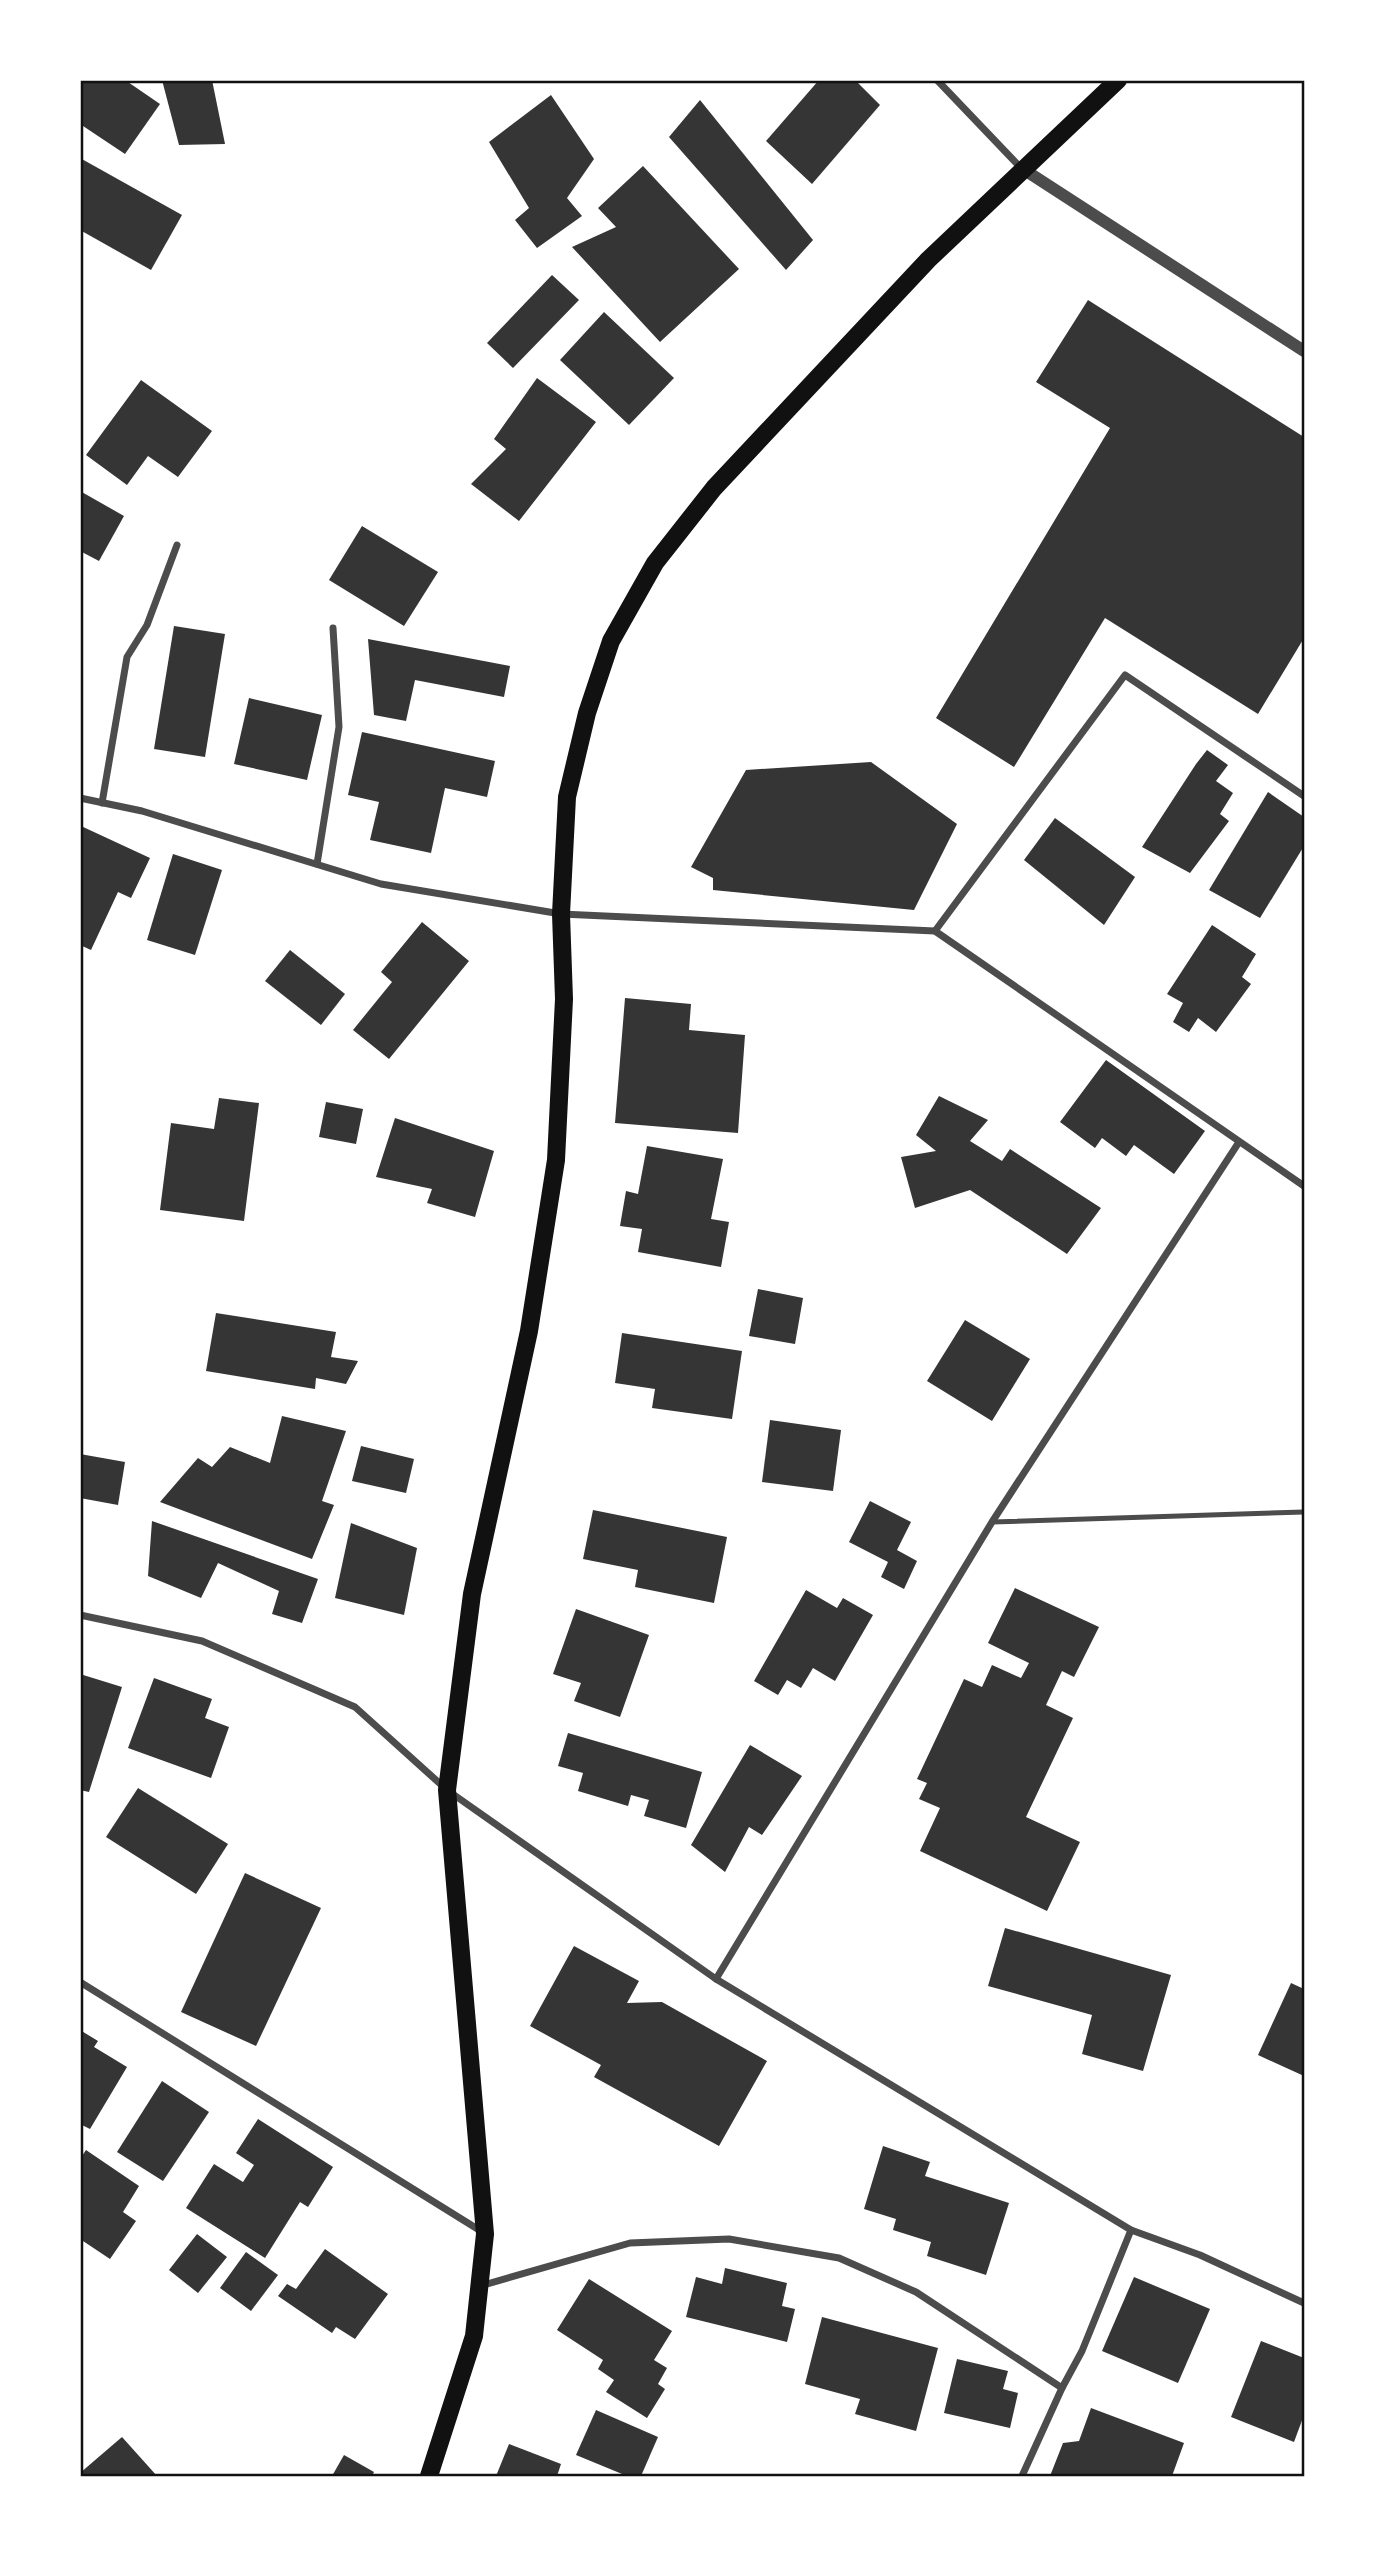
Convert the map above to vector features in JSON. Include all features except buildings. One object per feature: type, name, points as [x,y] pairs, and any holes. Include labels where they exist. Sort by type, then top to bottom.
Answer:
[{"type":"main road","points":[[429,2476],[474,2336],[485,2234],[447,1790],[472,1594],[529,1331],[556,1160],[564,999],[561,914],[567,797],[587,713],[611,641],[655,564],[723,478],[928,260],[1118,80]]},
{"type":"street","points":[[937,80],[1023,169],[1304,351]]},
{"type":"street","points":[[102,803],[127,657],[147,625],[177,545]]},
{"type":"street","points":[[317,864],[340,727],[332,628]]},
{"type":"street","points":[[935,931],[1125,675],[1304,796]]},
{"type":"street","points":[[80,798],[142,811],[381,884],[561,914],[935,931],[1304,1186]]},
{"type":"street","points":[[716,1979],[992,1522],[1239,1142]]},
{"type":"street","points":[[80,1615],[202,1641],[355,1707],[447,1790],[716,1979],[1131,2230],[1200,2255],[1304,2303]]},
{"type":"street","points":[[80,1982],[485,2234]]},
{"type":"street","points":[[1022,2476],[1082,2351],[1131,2230]]},
{"type":"street","points":[[479,2287],[630,2243],[729,2239],[741,2241],[839,2258],[916,2292],[1062,2388]]},
{"type":"lane","points":[[992,1522],[1304,1512]]}]
